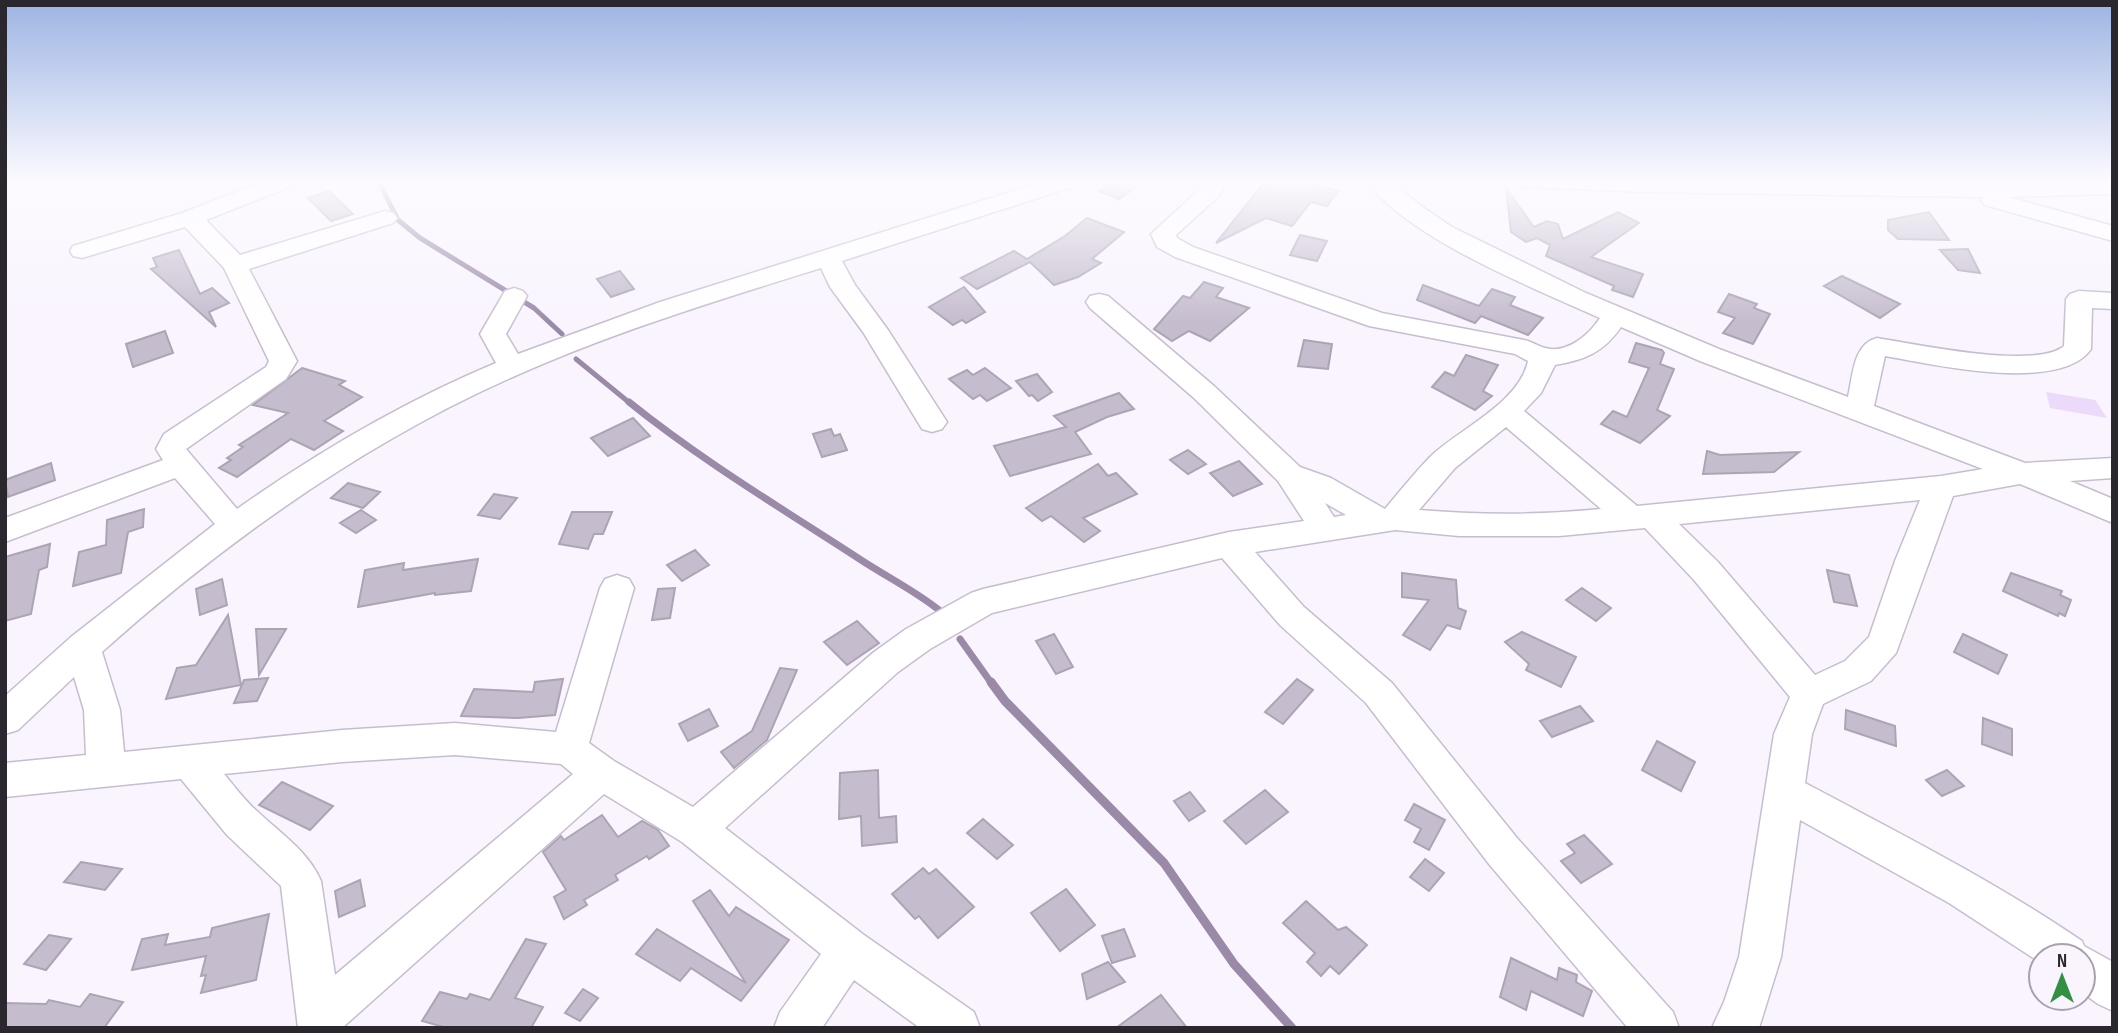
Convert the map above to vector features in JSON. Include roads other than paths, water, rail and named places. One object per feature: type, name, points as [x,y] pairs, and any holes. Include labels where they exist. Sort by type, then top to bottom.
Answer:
[{"type":"street","points":[[82,251],[157,228]]},
{"type":"street","points":[[200,228],[235,265],[283,362],[276,373],[174,441],[172,449],[181,465],[234,527]]},
{"type":"street","points":[[235,265],[352,228]]},
{"type":"street","points":[[5,719],[126,608],[234,527],[363,442],[416,411],[512,367],[623,323],[918,228]]},
{"type":"street","points":[[1169,228],[1163,234],[1166,242],[1184,251],[1330,305],[1378,320],[1524,348],[1542,358],[1570,354],[1591,347],[1615,316]]},
{"type":"street","points":[[1438,228],[1615,316],[1761,376],[2026,472],[2113,512]]},
{"type":"street","points":[[2093,228],[2113,234]]},
{"type":"street","points":[[828,257],[843,288],[875,330],[932,422]]},
{"type":"street","points":[[512,367],[493,334],[514,296]]},
{"type":"street","points":[[1858,411],[1872,348],[1877,346],[1989,365],[2013,366],[2055,360],[2068,357],[2077,349],[2079,299],[2113,301]]},
{"type":"street","points":[[1099,302],[1204,392],[1289,474],[1326,529]]},
{"type":"street","points":[[1388,520],[1445,461],[1507,412],[1535,381],[1542,358]]},
{"type":"street","points":[[1507,412],[1706,571],[1809,694]]},
{"type":"street","points":[[5,530],[181,465]]},
{"type":"street","points":[[695,829],[886,662],[918,639],[983,602],[1229,544],[1388,520],[1507,527],[1641,517],[1941,487],[2026,472],[2113,468]]},
{"type":"street","points":[[1289,474],[1320,486],[1388,520]]},
{"type":"street","points":[[1734,1028],[1743,1012],[1760,957],[1793,734],[1809,694],[1858,671],[1884,643],[1911,561],[1941,487]]},
{"type":"street","points":[[1229,544],[1292,616],[1379,693],[1503,851],[1657,1028]]},
{"type":"street","points":[[320,1022],[585,761],[617,588]]},
{"type":"street","points":[[83,647],[102,710],[106,768]]},
{"type":"street","points":[[5,780],[188,760],[456,739],[506,741],[585,761],[695,829],[849,950],[958,1028]]},
{"type":"street","points":[[188,760],[241,822],[293,869],[301,881],[320,1022]]},
{"type":"street","points":[[1783,791],[1962,889],[2048,942]]},
{"type":"street","points":[[796,1028],[849,950]]},
{"type":"street","points":[[2097,977],[2113,989]]},
{"type":"waterway","points":[[408,228],[534,308],[562,334]]},
{"type":"waterway","points":[[576,359],[631,404]]},
{"type":"waterway","points":[[629,402],[713,464],[939,610]]},
{"type":"waterway","points":[[960,639],[992,684]]},
{"type":"waterway","points":[[991,682],[1005,701],[1164,863],[1234,964],[1292,1028]]}]
